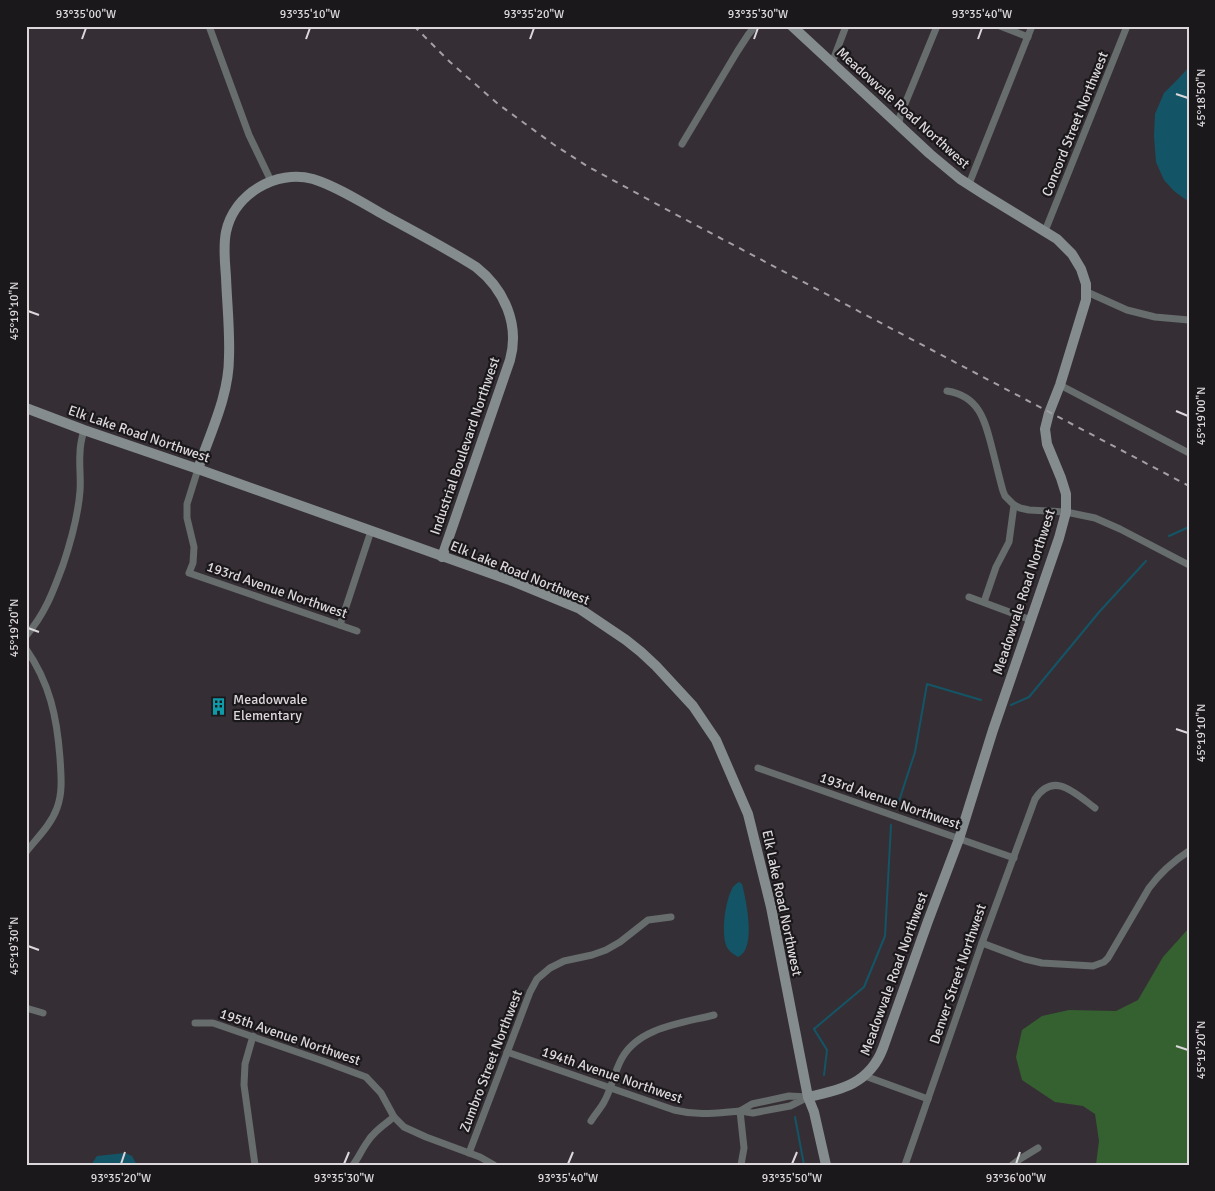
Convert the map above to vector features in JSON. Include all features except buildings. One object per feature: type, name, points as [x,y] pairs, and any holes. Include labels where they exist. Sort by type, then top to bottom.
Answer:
[{"type":"street","points":[[210,26],[249,135],[271,181]]},
{"type":"street","points":[[682,144],[737,52],[755,26]]},
{"type":"street","name":"Meadowvale Road Northwest","points":[[792,26],[930,154],[960,179],[1057,239],[1072,254],[1082,269],[1087,292],[1085,306],[1060,385],[1049,412],[1045,430],[1048,444],[1064,486],[1066,512],[1059,538],[993,730],[959,839],[880,1058],[869,1073],[843,1088],[826,1094],[808,1097]]},
{"type":"street","points":[[832,62],[846,26]]},
{"type":"street","points":[[899,124],[900,116],[937,26]]},
{"type":"street","points":[[1000,26],[1028,37]]},
{"type":"street","points":[[969,184],[1032,26]]},
{"type":"street","name":"Concord Street Northwest","points":[[1045,231],[1128,26]]},
{"type":"street","name":"Industrial Boulevard Northwest","points":[[198,469],[227,382],[228,331],[224,249],[227,230],[235,211],[255,190],[271,181],[282,178],[303,177],[313,179],[337,190],[476,266],[492,281],[508,309],[513,331],[512,354],[442,556]]},
{"type":"street","points":[[1087,292],[1127,310],[1154,317],[1189,320]]},
{"type":"street","points":[[1060,385],[1189,453]]},
{"type":"street","points":[[947,391],[961,394],[978,409],[986,425],[1003,491],[1014,505],[1029,510],[1066,512],[1089,516],[1120,529],[1189,565]]},
{"type":"street","name":"Elk Lake Road Northwest","points":[[26,408],[512,581],[580,609],[626,640],[656,666],[693,706],[716,740],[748,814],[771,907],[808,1097],[814,1112],[826,1165]]},
{"type":"street","points":[[26,636],[48,604],[75,528],[80,492],[80,454],[84,430]]},
{"type":"street","name":"193rd Avenue Northwest","points":[[198,469],[187,504],[187,518],[194,547],[193,563],[189,573],[357,631]]},
{"type":"street","points":[[984,602],[996,567],[1009,542],[1014,505]]},
{"type":"street","points":[[340,626],[371,532]]},
{"type":"street","points":[[969,596],[1031,620]]},
{"type":"street","points":[[26,649],[42,676],[52,704],[57,724],[62,784],[59,802],[53,817],[26,852]]},
{"type":"street","name":"193rd Avenue Northwest","points":[[758,768],[1014,858]]},
{"type":"street","name":"Denver Street Northwest","points":[[928,1099],[982,943],[1035,799],[1044,789],[1060,785],[1095,808]]},
{"type":"street","points":[[26,837],[34,843]]},
{"type":"street","points":[[982,943],[1034,962],[1085,967],[1099,965],[1108,958],[1152,884],[1170,864],[1189,852]]},
{"type":"street","name":"Zumbro Street Northwest","points":[[469,1153],[506,1052],[537,979],[550,968],[564,960],[592,955],[606,950],[620,942],[648,920],[671,917]]},
{"type":"street","points":[[26,1008],[43,1013]]},
{"type":"street","points":[[590,1120],[605,1101],[621,1059],[637,1041],[659,1029],[714,1015]]},
{"type":"street","name":"195th Avenue Northwest","points":[[195,1024],[213,1023],[366,1077],[381,1092],[394,1117],[404,1127],[480,1157],[494,1165]]},
{"type":"street","points":[[253,1036],[245,1064],[244,1085],[255,1165]]},
{"type":"street","name":"194th Avenue Northwest","points":[[506,1052],[674,1110],[688,1113],[702,1114],[740,1111],[752,1104],[789,1096],[808,1097]]},
{"type":"street","points":[[865,1076],[928,1099],[905,1165]]},
{"type":"street","points":[[740,1111],[744,1148],[741,1165]]},
{"type":"street","points":[[353,1165],[368,1140],[378,1128],[394,1117]]},
{"type":"street","points":[[1012,1165],[1038,1148]]},
{"type":"green space","points":[[1189,928],[1189,1165],[1096,1165],[1099,1141],[1095,1114],[1083,1106],[1055,1102],[1022,1080],[1016,1057],[1022,1030],[1042,1016],[1069,1010],[1116,1011],[1138,1000],[1163,957]]},
{"type":"water","points":[[1189,67],[1189,202],[1174,191],[1164,180],[1156,162],[1154,136],[1155,114],[1164,93]]},
{"type":"water","points":[[739,882],[742,884],[746,901],[749,935],[744,952],[738,957],[728,949],[724,928],[730,893]]},
{"type":"water","points":[[125,1153],[132,1156],[137,1165],[91,1165],[97,1156]]},
{"type":"waterway","points":[[1169,536],[1189,527]]},
{"type":"waterway","points":[[1011,705],[1029,697],[1100,611],[1146,561]]},
{"type":"waterway","points":[[899,801],[915,752],[927,684],[981,700]]},
{"type":"waterway","points":[[824,1075],[827,1050],[814,1029],[864,987],[885,936],[891,825]]},
{"type":"waterway","points":[[795,1117],[804,1165]]},
{"type":"railway","points":[[414,26],[450,62],[498,104],[587,166],[1189,486]]},
{"type":"place","name":"Meadowvale Elementary","points":[[219,707]]}]
